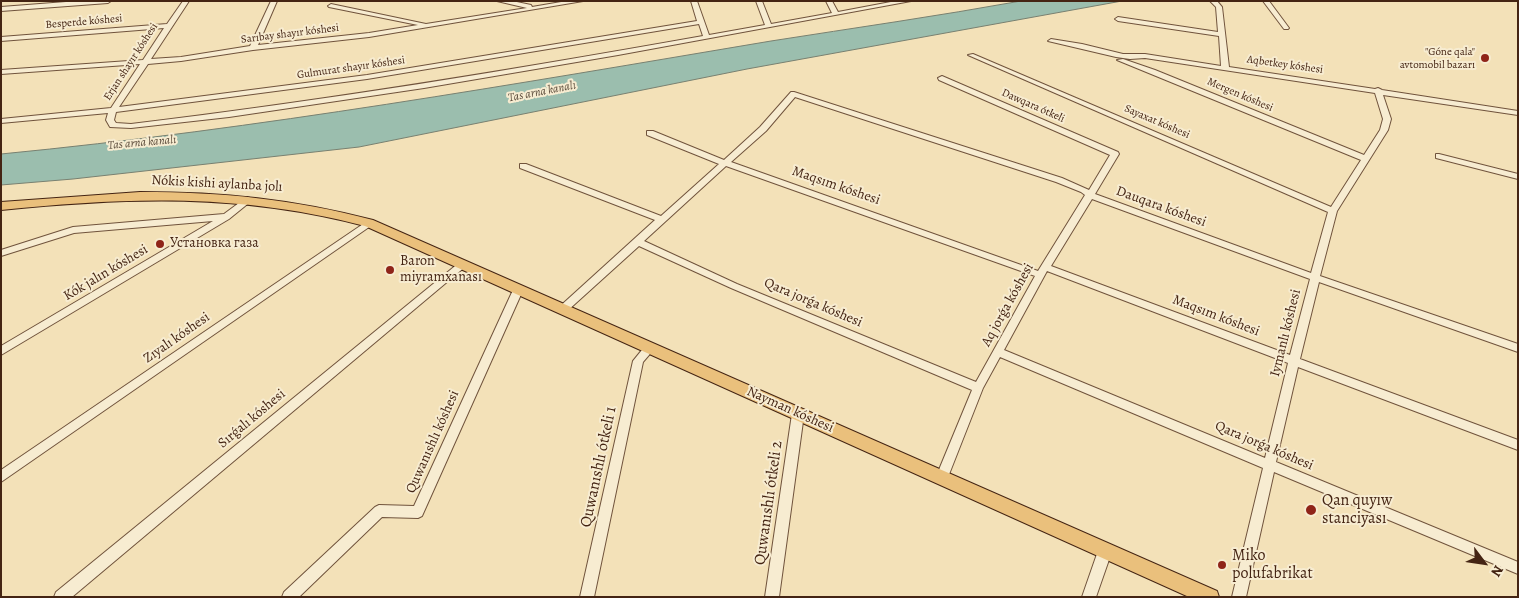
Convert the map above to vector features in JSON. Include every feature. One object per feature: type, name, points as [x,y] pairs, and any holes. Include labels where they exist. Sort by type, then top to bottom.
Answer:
[{"type":"main road","name":"Nókis kishi aylanba jolı","points":[[1,206],[92,196],[174,194],[293,204],[369,223]]},
{"type":"main road","name":"Nayman kóshesi","points":[[369,223],[1210,597]]},
{"type":"street","points":[[1,10],[108,1]]},
{"type":"street","name":"Erjan shayır kóshesi","points":[[113,110],[186,1]]},
{"type":"street","points":[[253,48],[274,1]]},
{"type":"street","points":[[500,1],[538,8]]},
{"type":"street","name":"Sarıbay shayır kóshesi","points":[[1,72],[191,58],[253,48],[369,35],[580,1]]},
{"type":"street","points":[[694,1],[706,36]]},
{"type":"street","points":[[759,1],[769,26]]},
{"type":"street","points":[[829,1],[836,14]]},
{"type":"street","points":[[113,110],[111,123],[117,127],[255,112],[908,1]]},
{"type":"street","points":[[1213,1],[1219,7],[1225,67]]},
{"type":"street","points":[[1266,1],[1286,28]]},
{"type":"street","points":[[331,6],[430,25]]},
{"type":"street","points":[[1118,20],[1222,35]]},
{"type":"street","name":"Gulmurat shayır kóshesi","points":[[1,121],[113,110],[367,77],[701,22]]},
{"type":"street","name":"Besperde kóshesi","points":[[1,39],[168,26]]},
{"type":"street","name":"Aqbetkey kóshesi","points":[[1051,41],[1086,47],[1104,54],[1134,58],[1145,56],[1225,67],[1518,113]]},
{"type":"street","name":"Mergen kóshesi","points":[[1104,54],[1204,92],[1230,105],[1366,159]]},
{"type":"street","name":"Sayaxat kóshesi","points":[[971,55],[1333,211]]},
{"type":"street","name":"Dawqara ótkeli","points":[[942,78],[1115,154]]},
{"type":"street","name":"Iymanlı kóshesi","points":[[1240,597],[1314,277],[1333,211],[1384,130],[1387,119],[1378,90]]},
{"type":"street","name":"Dauqara kóshesi","points":[[725,163],[763,129],[794,94],[1059,180],[1084,190],[1090,196],[1518,348]]},
{"type":"street","name":"Maqsım kóshesi","points":[[650,133],[725,163],[1043,271],[1294,361],[1518,445]]},
{"type":"street","name":"Aq jorǵa kóshesi","points":[[942,477],[978,388],[1043,271],[1115,154]]},
{"type":"street","points":[[1439,156],[1518,177]]},
{"type":"street","points":[[562,309],[725,163]]},
{"type":"street","points":[[522,166],[663,220]]},
{"type":"street","name":"Kók jalın kóshesi","points":[[1,351],[226,217],[247,200]]},
{"type":"street","points":[[1,253],[73,230],[226,217]]},
{"type":"street","name":"Zıyalı kóshesi","points":[[1,477],[369,223]]},
{"type":"street","name":"Qara jorǵa kóshesi","points":[[639,242],[734,286],[978,388]]},
{"type":"street","name":"Sırǵalı kóshesi","points":[[61,597],[463,264]]},
{"type":"street","name":"Quwanıshlı kóshesi","points":[[289,597],[379,511],[418,512],[518,290]]},
{"type":"street","name":"Quwanıshlı ótkeli 1","points":[[587,597],[638,361],[650,348]]},
{"type":"street","name":"Qara jorǵa kóshesi","points":[[998,352],[1518,568]]},
{"type":"street","name":"Quwanıshlı ótkeli 2","points":[[772,597],[798,414]]},
{"type":"street","points":[[1089,597],[1105,551]]},
{"type":"water","name":"Tas arna kanalı","points":[[1021,1],[1122,1],[747,69],[359,147],[73,179],[1,185],[1,154],[98,144],[291,119]]},
{"type":"place","name":"\"Góne qala\" avtomobil bazarı","points":[[1485,58]]},
{"type":"place","name":"Установка газа","points":[[160,244]]},
{"type":"place","name":"Baron miyramxanası","points":[[390,270]]},
{"type":"place","name":"Qan quyıw stanciyası","points":[[1311,510]]},
{"type":"place","name":"Miko polufabrikat","points":[[1222,565]]}]
